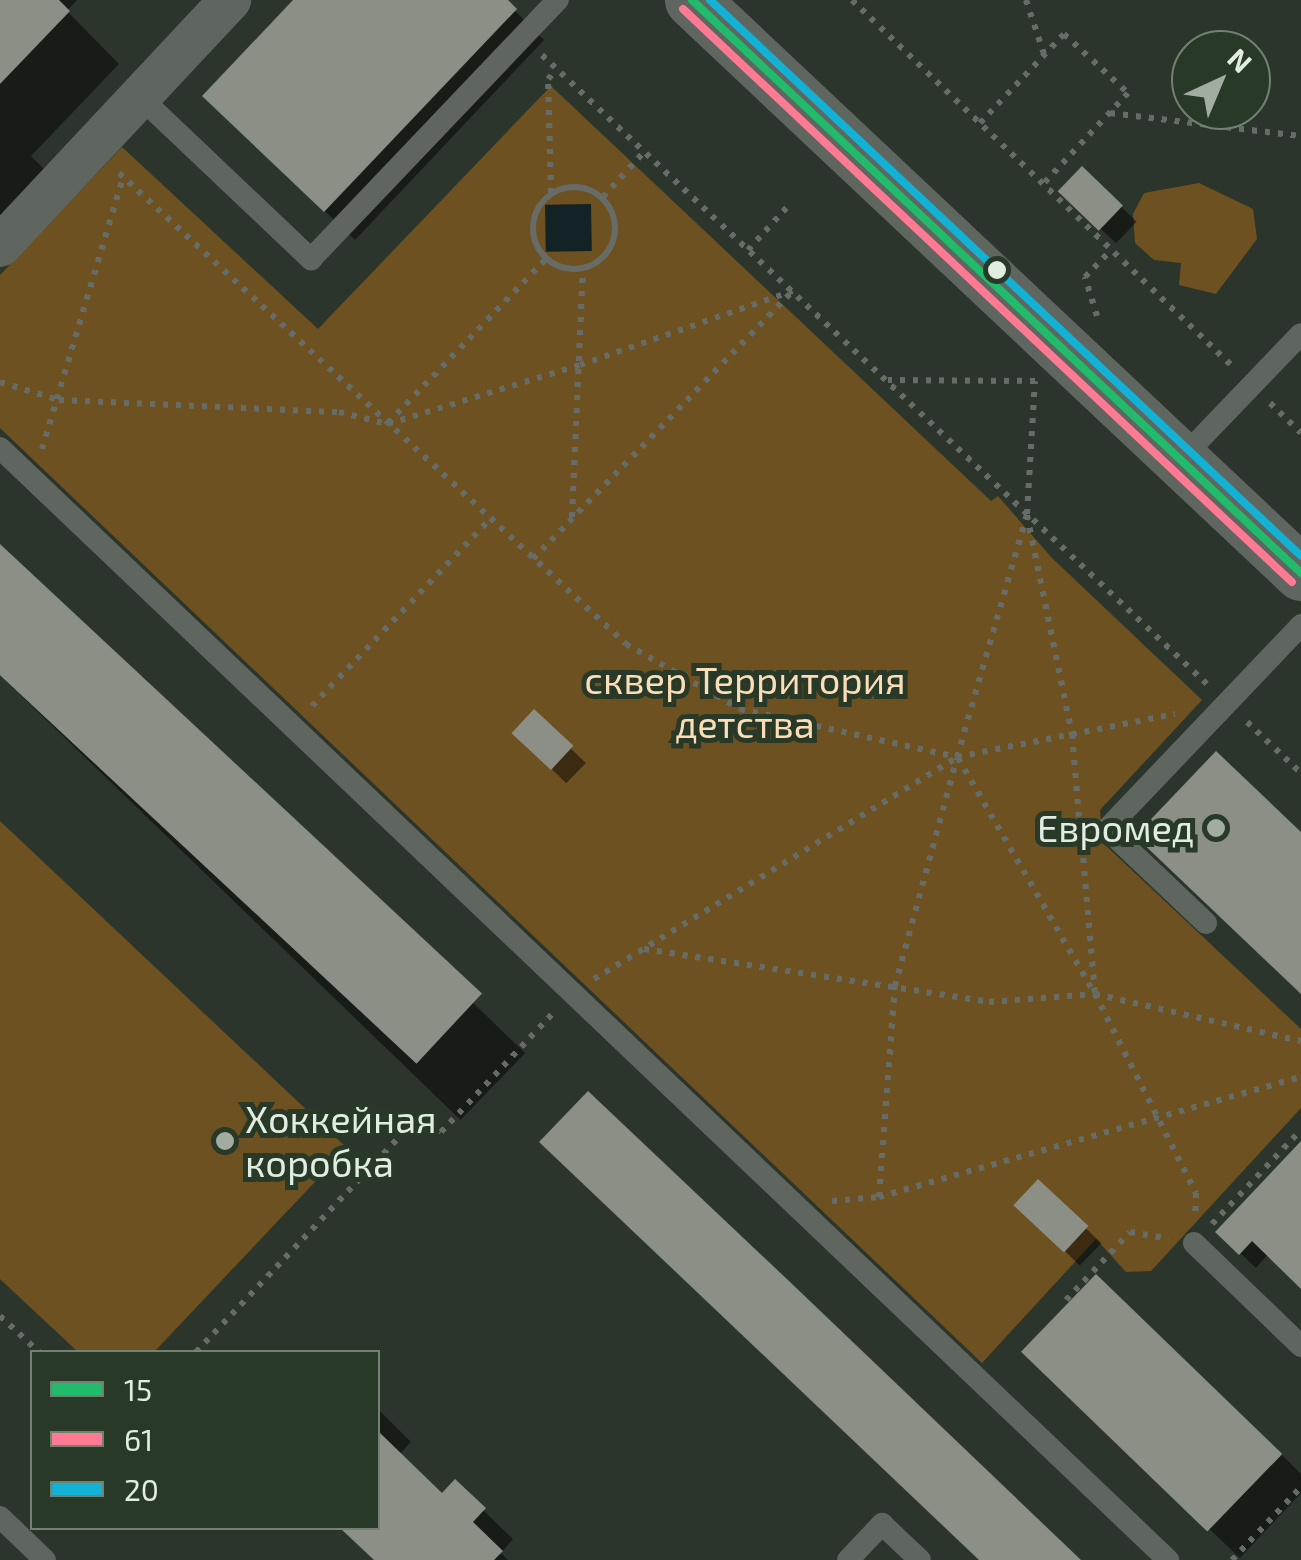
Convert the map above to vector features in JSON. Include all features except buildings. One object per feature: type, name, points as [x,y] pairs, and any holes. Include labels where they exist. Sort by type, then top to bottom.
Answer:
[{"type":"main road","points":[[692,0],[1301,573]]},
{"type":"street","points":[[0,246],[108,163],[140,96],[230,0]]},
{"type":"lane","points":[[140,96],[312,259],[558,0]]},
{"type":"lane","points":[[1181,459],[1301,334]]},
{"type":"lane","points":[[0,448],[1168,1560]]},
{"type":"lane","points":[[1206,923],[1107,829],[1301,625]]},
{"type":"lane","points":[[1194,1244],[1301,1346]]},
{"type":"lane","points":[[0,1517],[45,1560]]},
{"type":"lane","points":[[848,1560],[882,1524],[920,1560]]},
{"type":"path","points":[[852,0],[1301,433]]},
{"type":"path","points":[[1026,0],[1044,55]]},
{"type":"path","points":[[980,123],[1064,34],[1128,93],[1042,184]]},
{"type":"path","points":[[523,37],[1301,773]]},
{"type":"path","points":[[551,194],[548,79],[558,69]]},
{"type":"path","points":[[1109,113],[1301,136]]},
{"type":"path","points":[[603,197],[644,152]]},
{"type":"path","points":[[32,478],[59,400],[108,163]]},
{"type":"path","points":[[108,163],[626,644],[740,709],[958,757],[1095,994],[1196,1193],[1194,1244]]},
{"type":"path","points":[[573,186],[603,197],[612,210],[614,242],[605,256],[583,268],[560,268],[546,258],[536,246],[532,229],[535,213],[551,194],[573,186]]},
{"type":"path","points":[[748,250],[788,206]]},
{"type":"path","points":[[1097,316],[1085,277],[1111,250]]},
{"type":"path","points":[[388,424],[546,258]]},
{"type":"path","points":[[572,519],[583,268]]},
{"type":"path","points":[[0,382],[59,400],[339,412],[388,424],[580,365],[792,291]]},
{"type":"path","points":[[534,558],[792,291]]},
{"type":"path","points":[[879,1197],[896,986],[1027,514],[1035,381],[888,380]]},
{"type":"path","points":[[1027,514],[1072,734],[1095,994]]},
{"type":"path","points":[[294,726],[490,519]]},
{"type":"path","points":[[198,1350],[421,1114],[441,1132],[574,992],[958,757],[1228,703]]},
{"type":"path","points":[[644,949],[988,1002],[1095,994],[1301,1042]]},
{"type":"path","points":[[796,1204],[879,1197],[1301,1078]]},
{"type":"path","points":[[1194,1244],[1301,1130]]},
{"type":"path","points":[[1066,1300],[1130,1232],[1194,1244]]},
{"type":"path","points":[[0,1316],[37,1350]]},
{"type":"path","points":[[1232,1560],[1301,1487]]},
{"type":"green space","name":"сквер Территория детства","points":[[551,86],[991,501],[998,496],[1052,558],[1202,700],[1100,810],[1103,843],[1301,1029],[1301,1108],[1151,1271],[1126,1272],[1096,1239],[982,1363],[0,428],[0,275],[122,147],[318,329]]},
{"type":"green space","points":[[1199,183],[1253,209],[1257,239],[1216,294],[1179,285],[1181,263],[1154,260],[1135,243],[1133,214],[1144,193]]},
{"type":"green space","points":[[0,821],[347,1148],[156,1350],[76,1350],[0,1279]]},
{"type":"shaded area","points":[[591,204],[592,251],[546,252],[545,205]]},
{"type":"transit line","name":"15","points":[[692,0],[1301,573]]},
{"type":"transit line","name":"20","points":[[710,0],[1301,556]]},
{"type":"transit line","name":"61","points":[[683,9],[1292,582]]},
{"type":"place","name":"Евромед","points":[[1216,828]]},
{"type":"place","name":"Хоккейная коробка","points":[[225,1141]]}]
